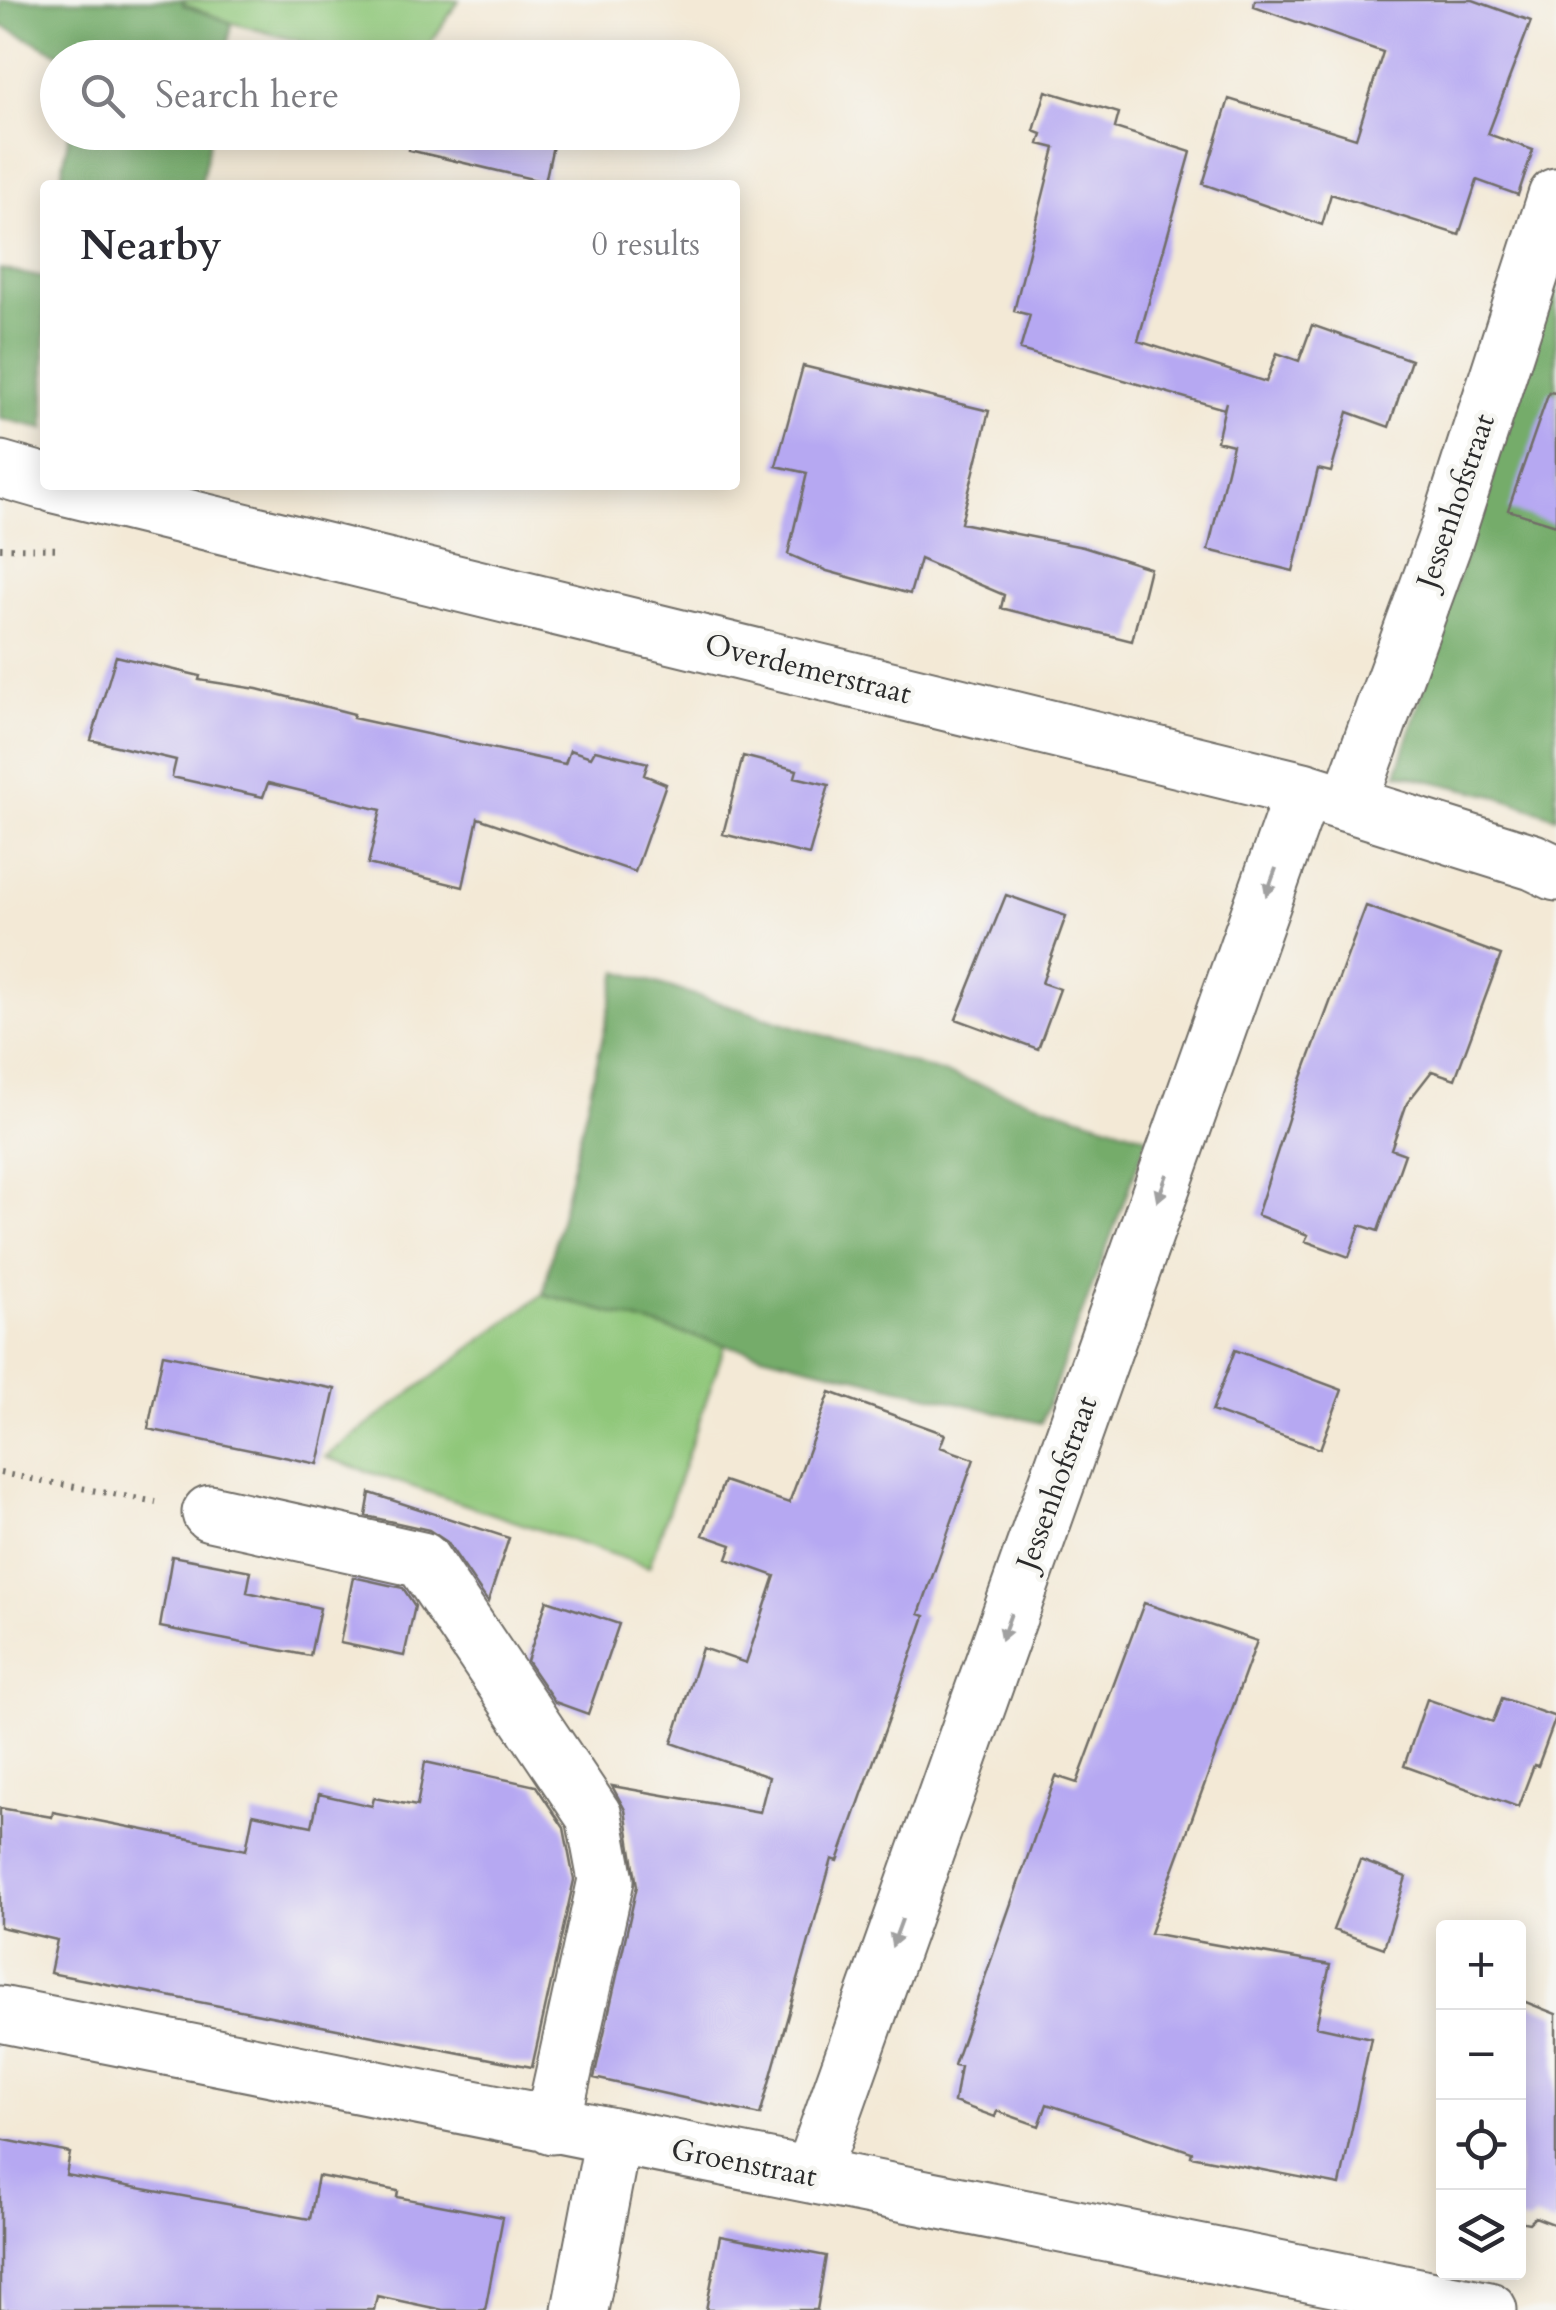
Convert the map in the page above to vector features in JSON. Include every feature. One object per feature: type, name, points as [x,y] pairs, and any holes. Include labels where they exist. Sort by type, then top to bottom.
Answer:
[{"type":"street","name":"Jessenhofstraat","points":[[811,2175],[1326,797],[1445,540],[1556,196]]},
{"type":"street","points":[[0,470],[40,481]]},
{"type":"street","name":"Overdemerstraat","points":[[75,490],[1326,797],[1556,872]]},
{"type":"street","points":[[210,1513],[422,1560],[594,1816],[606,1880],[552,2126]]},
{"type":"street","name":"Groenstraat","points":[[0,2014],[1488,2310]]},
{"type":"street","points":[[580,2310],[613,2138]]},
{"type":"path","points":[[0,1473],[210,1513]]},
{"type":"green space","points":[[0,0],[185,0],[183,5],[232,23],[228,40],[40,40],[40,44],[0,25]]},
{"type":"green space","points":[[185,0],[459,0],[433,40],[295,40],[232,23],[183,4]]},
{"type":"green space","points":[[66,150],[208,150],[202,180],[61,180]]},
{"type":"green space","points":[[1556,263],[1556,817],[1499,797],[1397,773]]},
{"type":"green space","points":[[0,269],[40,277],[40,428],[0,418]]},
{"type":"green space","points":[[618,971],[1148,1137],[1041,1423],[725,1345],[543,1294]]},
{"type":"green space","points":[[543,1294],[725,1345],[649,1567],[325,1457]]},
{"type":"building","points":[[1255,0],[1473,0],[1531,21],[1488,134],[1533,150],[1518,195],[1477,180],[1459,235],[1331,194],[1322,225],[1203,184],[1229,99],[1356,138],[1383,52],[1254,7]]},
{"type":"building","points":[[1046,91],[1119,113],[1115,128],[1191,152],[1138,341],[1266,382],[1277,353],[1299,361],[1312,325],[1411,360],[1389,427],[1348,412],[1331,472],[1318,469],[1293,571],[1208,550],[1233,445],[1217,441],[1226,402],[1224,409],[1020,350],[1030,315],[1014,311],[1055,148],[1039,144],[1042,134],[1034,131]]},
{"type":"building","points":[[409,150],[552,150],[545,180]]},
{"type":"building","points":[[803,366],[989,411],[961,523],[1083,547],[1150,568],[1132,641],[1001,608],[1004,595],[920,559],[910,594],[827,571],[788,554],[807,473],[776,466]]},
{"type":"building","points":[[1549,392],[1556,393],[1556,525],[1508,510]]},
{"type":"building","points":[[116,656],[200,676],[199,680],[257,689],[354,714],[353,718],[565,764],[570,750],[591,757],[595,750],[648,763],[644,775],[666,784],[635,872],[478,818],[463,887],[368,864],[381,810],[268,783],[263,797],[172,777],[176,760],[91,740]]},
{"type":"building","points":[[743,756],[797,770],[795,777],[829,785],[809,855],[723,834]]},
{"type":"building","points":[[1006,895],[1066,916],[1042,983],[1060,989],[1038,1049],[956,1019]]},
{"type":"building","points":[[1366,906],[1501,955],[1455,1079],[1432,1071],[1407,1103],[1391,1149],[1405,1154],[1378,1231],[1360,1225],[1349,1257],[1305,1241],[1308,1235],[1257,1215],[1298,1088]]},
{"type":"building","points":[[1235,1350],[1342,1390],[1320,1449],[1212,1411]]},
{"type":"building","points":[[163,1354],[335,1389],[318,1464],[148,1429]]},
{"type":"building","points":[[830,1392],[945,1434],[940,1447],[974,1459],[919,1614],[925,1616],[891,1713],[838,1861],[832,1859],[760,2115],[594,2078],[637,1886],[625,1810],[612,1786],[760,1812],[769,1777],[672,1743],[702,1648],[746,1663],[775,1576],[727,1559],[732,1545],[703,1535],[724,1481],[789,1503]]},
{"type":"building","points":[[370,1493],[509,1538],[488,1602],[447,1542],[429,1530],[366,1516]]},
{"type":"building","points":[[172,1556],[251,1571],[247,1592],[320,1608],[310,1656],[160,1627]]},
{"type":"building","points":[[353,1577],[403,1588],[415,1606],[404,1656],[340,1643]]},
{"type":"building","points":[[547,1600],[619,1624],[588,1714],[555,1702],[527,1661]]},
{"type":"building","points":[[1144,1603],[1257,1641],[1150,1933],[1330,1965],[1316,2026],[1371,2038],[1340,2185],[1191,2156],[1192,2152],[1047,2104],[1039,2126],[997,2111],[995,2117],[954,2102],[960,2066],[954,2065],[1056,1776],[1077,1783]]},
{"type":"building","points":[[1502,1698],[1556,1717],[1518,1807],[1404,1766],[1427,1699],[1493,1722]]},
{"type":"building","points":[[425,1762],[536,1786],[564,1828],[574,1880],[532,2067],[50,1973],[57,1940],[0,1927],[0,1808],[52,1817],[53,1812],[246,1850],[253,1814],[312,1826],[319,1794],[372,1806],[374,1798],[417,1806]]},
{"type":"building","points":[[1360,1860],[1406,1877],[1384,1948],[1333,1930]]},
{"type":"building","points":[[1526,2002],[1556,2014],[1556,2225],[1535,2217],[1529,2223]]},
{"type":"building","points":[[0,2139],[70,2153],[66,2175],[310,2219],[318,2176],[398,2191],[397,2197],[503,2217],[485,2310],[443,2310],[377,2296],[374,2310],[0,2310]]},
{"type":"building","points":[[720,2236],[826,2256],[817,2310],[706,2310]]}]
